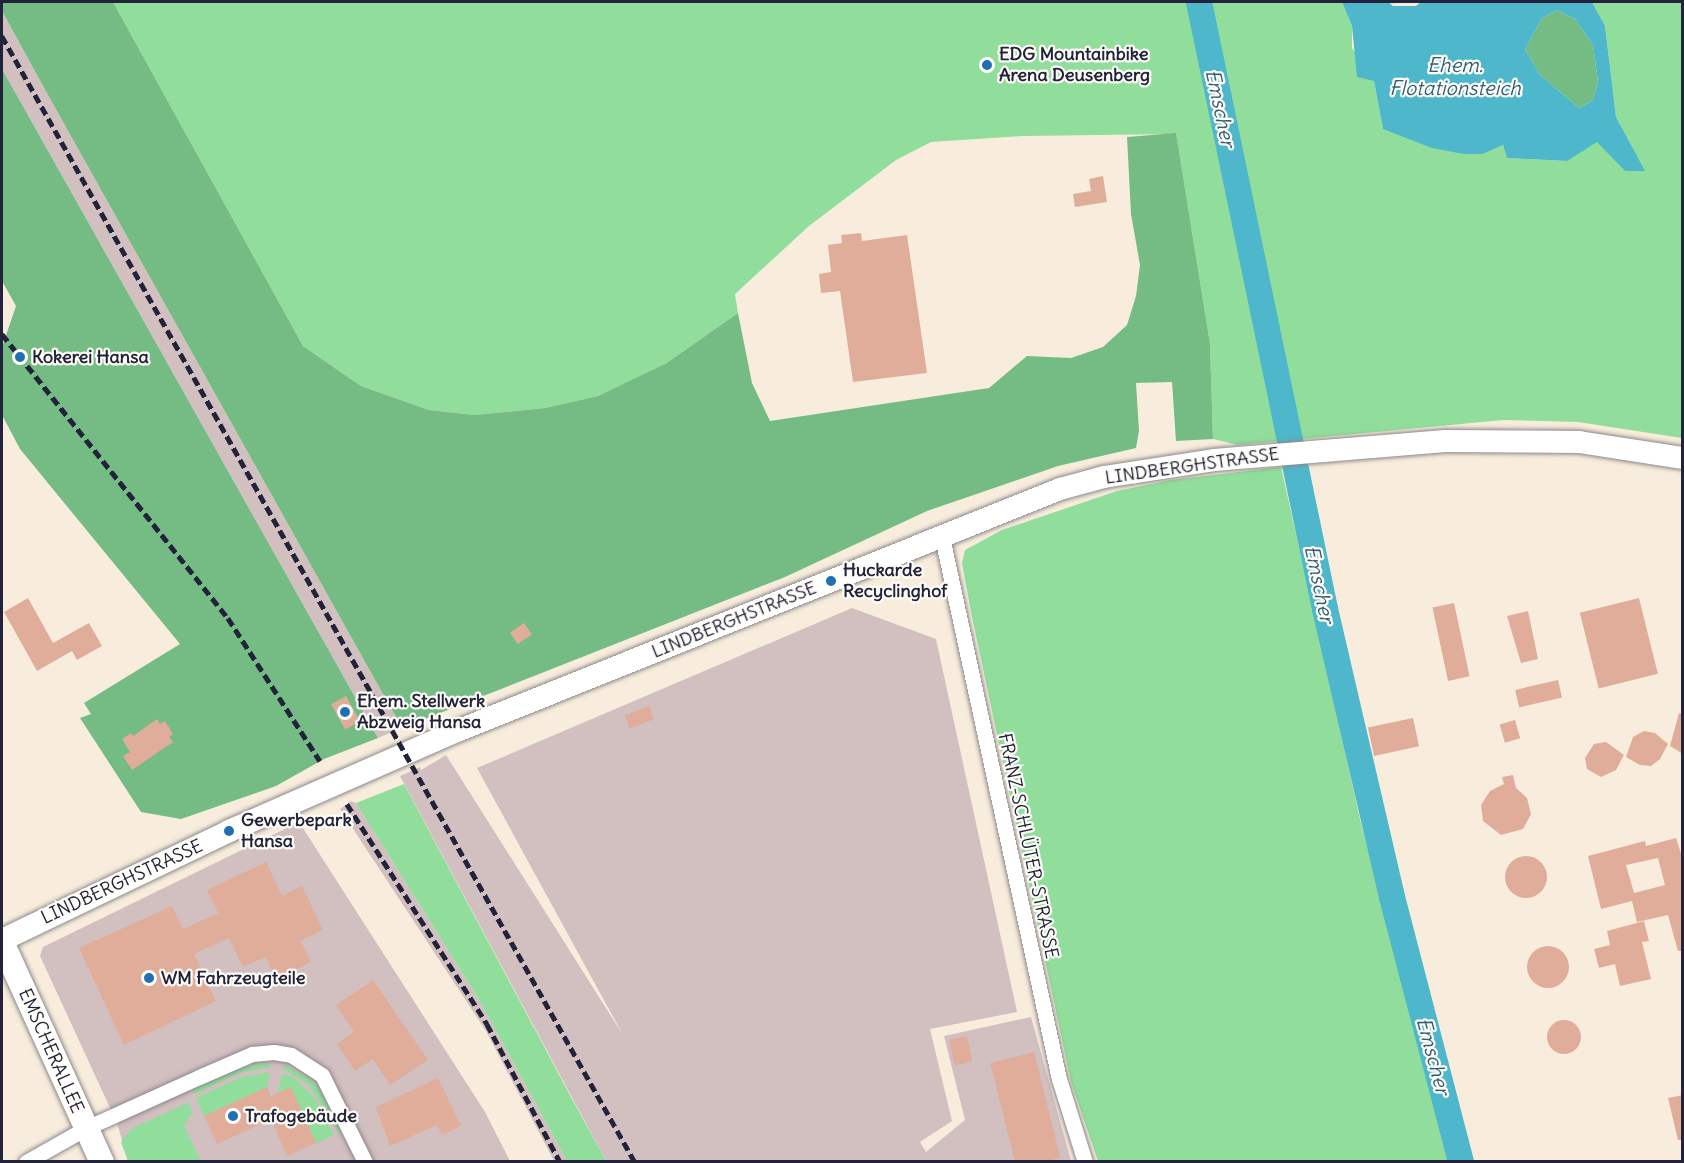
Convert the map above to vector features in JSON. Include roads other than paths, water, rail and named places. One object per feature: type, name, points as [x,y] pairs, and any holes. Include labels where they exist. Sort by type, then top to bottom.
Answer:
[{"type":"main road","name":"LINDBERGHSTRASSE","points":[[2,941],[229,831],[458,731],[1082,483],[1241,457],[1349,448],[1543,439],[1683,458]]},
{"type":"main road","name":"EMSCHERALLEE","points":[[2,941],[102,1161]]},
{"type":"street","name":"FRANZ-SCHLÜTER-STRASSE","points":[[942,537],[1059,1079],[1085,1161]]},
{"type":"street","points":[[26,1161],[86,1128],[252,1054],[274,1052],[291,1055],[322,1075],[365,1161]]},
{"type":"water","name":"Ehem. Flotationsteich","points":[[1342,2],[1388,2],[1393,6],[1416,6],[1421,2],[1592,2],[1605,26],[1616,117],[1645,171],[1625,171],[1597,142],[1567,161],[1507,158],[1503,145],[1483,154],[1464,154],[1432,148],[1383,129],[1374,81],[1357,77],[1352,26]],"holes":[[[1557,10],[1575,19],[1593,45],[1598,82],[1593,100],[1579,108],[1540,75],[1525,49],[1542,18]]]},
{"type":"waterway","name":"Emscher","points":[[1199,2],[1325,609],[1392,897],[1461,1162]]},
{"type":"railway","points":[[2,36],[635,1162]]},
{"type":"railway","points":[[2,334],[228,618],[320,761]]},
{"type":"railway","points":[[347,804],[487,1024],[560,1162]]},
{"type":"place","name":"EDG Mountainbike Arena Deusenberg","points":[[987,65]]},
{"type":"place","name":"Kokerei Hansa","points":[[20,357]]},
{"type":"place","name":"Huckarde Recyclinghof","points":[[831,581]]},
{"type":"place","name":"Ehem. Stellwerk Abzweig Hansa","points":[[345,712]]},
{"type":"place","name":"Gewerbepark Hansa","points":[[229,831]]},
{"type":"place","name":"WM Fahrzeugteile","points":[[149,978]]},
{"type":"place","name":"Trafogebäude","points":[[233,1116]]}]
